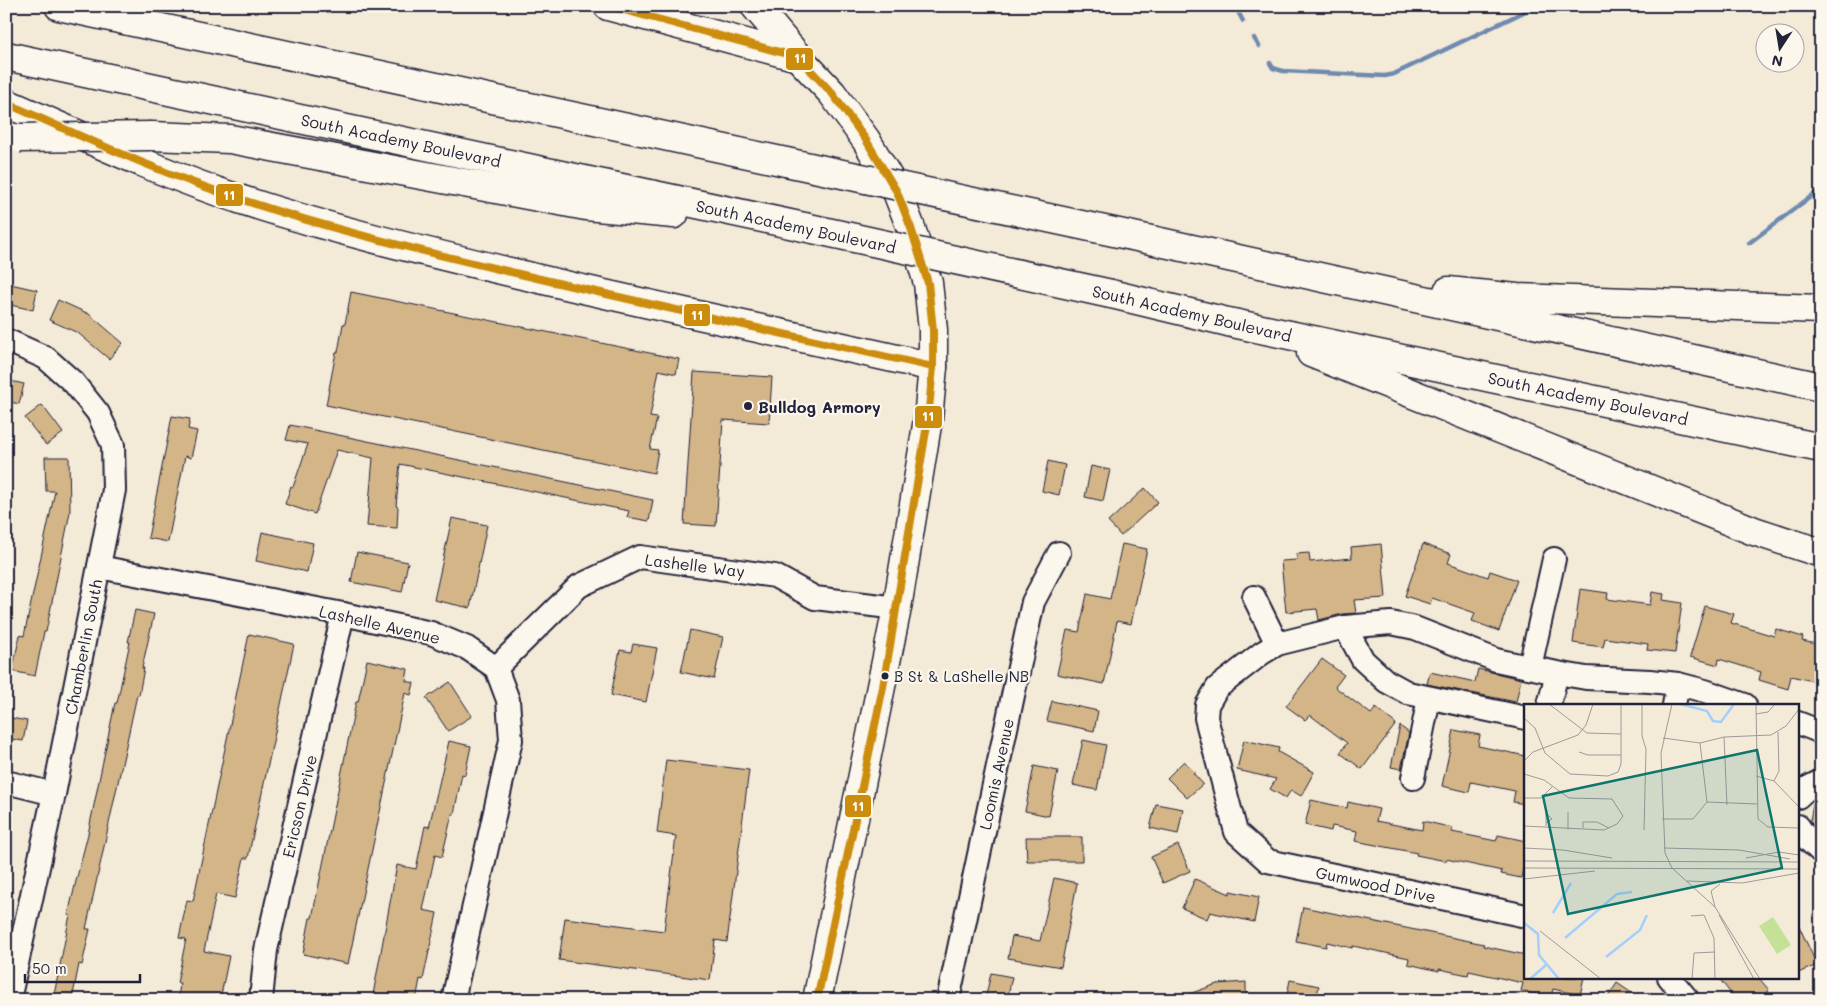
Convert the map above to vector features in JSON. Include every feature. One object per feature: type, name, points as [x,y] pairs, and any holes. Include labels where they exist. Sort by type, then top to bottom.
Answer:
[{"type":"main road","points":[[58,6],[1128,235],[1317,278],[1821,387]]},
{"type":"main road","points":[[608,6],[798,57]]},
{"type":"main road","points":[[755,6],[798,57],[832,93],[866,140],[897,192],[911,228],[928,283],[933,330],[933,367],[928,419],[898,608],[817,1000]]},
{"type":"main road","name":"South Academy Boulevard","points":[[6,56],[1112,294],[1228,322],[1821,448]]},
{"type":"main road","points":[[6,102],[137,160],[237,198],[319,224],[421,251],[933,367]]},
{"type":"main road","points":[[13,137],[151,136],[230,139],[586,206],[804,227]]},
{"type":"main road","points":[[1317,278],[1517,298],[1821,309]]},
{"type":"main road","points":[[1228,322],[1329,360],[1754,531],[1821,553]]},
{"type":"street","name":"Chamberlin South","points":[[6,340],[46,358],[74,383],[98,413],[113,445],[114,490],[54,794],[9,1000]]},
{"type":"street","name":"Loomis Avenue","points":[[948,1000],[1033,602],[1059,553]]},
{"type":"street","name":"Lashelle Way","points":[[496,668],[579,586],[640,557],[775,576],[814,598],[898,608]]},
{"type":"street","points":[[1530,667],[1554,559]]},
{"type":"street","name":"Lashelle Avenue","points":[[99,567],[431,633],[467,648],[496,668]]},
{"type":"street","points":[[1254,597],[1276,644],[1345,627],[1391,624],[1416,628],[1496,660],[1586,678],[1650,681],[1676,694],[1705,691],[1742,704]]},
{"type":"street","name":"Ericson Drive","points":[[261,1000],[266,950],[343,614]]},
{"type":"street","points":[[1345,627],[1363,660],[1386,681],[1408,693],[1524,718]]},
{"type":"street","name":"Gumwood Drive","points":[[1276,644],[1262,652],[1217,688],[1207,705],[1206,718],[1236,832],[1268,860],[1524,916]]},
{"type":"street","points":[[453,1000],[511,740],[508,700],[496,668]]},
{"type":"street","points":[[1549,704],[1557,673]]},
{"type":"street","points":[[1413,778],[1429,698]]},
{"type":"street","points":[[1800,795],[1809,787],[1821,781]]},
{"type":"street","points":[[6,782],[54,794]]},
{"type":"street","points":[[1800,829],[1808,840],[1821,852]]},
{"type":"street","points":[[1670,978],[1688,1000]]},
{"type":"building","points":[[6,283],[37,290],[33,310],[6,304]]},
{"type":"building","points":[[351,292],[679,359],[676,374],[659,370],[650,417],[657,418],[650,449],[658,450],[654,473],[326,405],[336,352],[338,352],[343,324],[345,324]]},
{"type":"building","points":[[58,300],[89,314],[123,343],[109,359],[78,333],[49,320]]},
{"type":"building","points":[[694,372],[772,377],[769,423],[723,420],[716,526],[684,524]]},
{"type":"building","points":[[6,380],[24,384],[19,404],[6,401]]},
{"type":"building","points":[[42,405],[63,433],[46,445],[25,418]]},
{"type":"building","points":[[172,416],[190,419],[188,429],[197,431],[191,458],[185,456],[168,542],[148,538]]},
{"type":"building","points":[[290,425],[653,500],[649,521],[627,517],[629,511],[400,464],[396,506],[398,507],[397,528],[367,526],[373,458],[337,450],[315,514],[285,504],[308,444],[286,440]]},
{"type":"building","points":[[45,457],[69,457],[70,512],[46,632],[44,632],[35,676],[12,671],[20,635],[24,636],[55,491],[46,491]]},
{"type":"building","points":[[1048,461],[1065,465],[1059,495],[1042,491]]},
{"type":"building","points":[[1091,466],[1110,470],[1103,501],[1085,497]]},
{"type":"building","points":[[1145,488],[1158,502],[1121,536],[1108,522]]},
{"type":"building","points":[[452,518],[487,525],[470,608],[434,600]]},
{"type":"building","points":[[262,532],[313,543],[307,572],[256,561]]},
{"type":"building","points":[[1122,544],[1147,549],[1131,624],[1117,621],[1104,684],[1057,674],[1067,630],[1079,632],[1087,594],[1110,599]]},
{"type":"building","points":[[1381,544],[1386,598],[1354,600],[1356,613],[1342,614],[1319,620],[1317,609],[1286,612],[1281,561],[1297,560],[1296,554],[1309,553],[1310,562],[1352,558],[1351,547]]},
{"type":"building","points":[[1423,544],[1451,554],[1448,563],[1488,577],[1490,571],[1517,580],[1499,631],[1472,621],[1475,613],[1432,598],[1430,604],[1405,596]]},
{"type":"building","points":[[357,552],[408,562],[402,592],[351,582]]},
{"type":"building","points":[[1580,589],[1608,593],[1607,599],[1650,605],[1652,592],[1664,594],[1663,600],[1682,603],[1675,653],[1647,650],[1648,644],[1605,638],[1603,647],[1573,643]]},
{"type":"building","points":[[1705,606],[1734,614],[1731,623],[1774,636],[1776,629],[1803,637],[1802,641],[1821,645],[1821,662],[1817,682],[1791,676],[1788,689],[1759,680],[1761,672],[1719,659],[1718,665],[1690,657]]},
{"type":"building","points":[[135,610],[154,614],[142,668],[144,668],[139,695],[137,695],[86,929],[90,929],[82,965],[79,964],[72,1000],[53,1000],[70,915],[68,915],[88,834],[115,703],[117,703]]},
{"type":"building","points":[[690,630],[723,637],[714,679],[681,672]]},
{"type":"building","points":[[249,634],[294,644],[248,858],[244,858],[235,898],[216,894],[204,951],[229,956],[220,1000],[178,1000],[180,983],[177,983],[186,939],[179,938],[187,900],[193,901]]},
{"type":"building","points":[[633,644],[657,648],[646,702],[611,695],[620,650],[631,652]]},
{"type":"building","points":[[1322,659],[1344,675],[1335,687],[1371,714],[1376,708],[1396,724],[1362,769],[1340,753],[1347,743],[1310,715],[1305,720],[1286,706]]},
{"type":"building","points":[[367,660],[408,669],[406,681],[414,683],[411,695],[405,693],[348,964],[303,954],[356,702],[358,702]]},
{"type":"building","points":[[1478,669],[1521,679],[1516,702],[1427,684],[1430,672],[1475,682]]},
{"type":"building","points":[[450,682],[472,716],[448,731],[426,698]]},
{"type":"building","points":[[1052,701],[1098,711],[1094,731],[1047,721]]},
{"type":"building","points":[[6,717],[27,721],[23,741],[6,738]]},
{"type":"building","points":[[1400,726],[1409,733],[1401,769],[1391,767]]},
{"type":"building","points":[[1454,730],[1480,735],[1478,746],[1524,756],[1524,804],[1513,802],[1515,791],[1471,782],[1469,792],[1442,786]]},
{"type":"building","points":[[1083,740],[1106,745],[1097,790],[1073,785]]},
{"type":"building","points":[[1244,740],[1279,748],[1278,752],[1314,772],[1301,796],[1291,790],[1286,798],[1270,789],[1276,779],[1237,770]]},
{"type":"building","points":[[449,741],[471,746],[465,775],[462,774],[454,814],[452,814],[442,857],[435,855],[423,910],[437,913],[423,980],[420,979],[416,1000],[372,1000],[397,865],[416,869],[425,826],[429,827]]},
{"type":"building","points":[[666,760],[749,770],[727,942],[715,940],[710,980],[559,960],[565,918],[664,931],[676,836],[657,833]]},
{"type":"building","points":[[1184,761],[1203,784],[1187,798],[1167,778]]},
{"type":"building","points":[[1034,766],[1058,771],[1049,816],[1025,811]]},
{"type":"building","points":[[1821,796],[1821,830],[1816,829],[1810,820],[1814,800]]},
{"type":"building","points":[[1311,800],[1347,808],[1348,802],[1379,809],[1376,821],[1422,830],[1423,821],[1453,828],[1452,832],[1496,841],[1498,835],[1524,841],[1524,864],[1521,878],[1501,874],[1502,871],[1446,859],[1446,861],[1416,855],[1417,853],[1355,841],[1357,831],[1332,826],[1331,831],[1305,825]]},
{"type":"building","points":[[1156,804],[1183,809],[1178,834],[1150,828]]},
{"type":"building","points":[[1026,837],[1082,837],[1082,861],[1027,861]]},
{"type":"building","points":[[1178,845],[1190,871],[1163,883],[1151,857]]},
{"type":"building","points":[[1054,878],[1077,883],[1061,967],[1008,958],[1012,936],[1040,941]]},
{"type":"building","points":[[1195,879],[1230,894],[1230,891],[1259,897],[1254,922],[1210,912],[1207,919],[1182,908]]},
{"type":"building","points":[[1303,907],[1484,944],[1483,946],[1524,955],[1524,978],[1584,978],[1580,995],[1553,989],[1551,997],[1521,991],[1523,983],[1469,971],[1468,975],[1439,969],[1439,971],[1408,964],[1409,958],[1353,946],[1352,948],[1327,942],[1326,947],[1296,941]]},
{"type":"building","points":[[1800,928],[1817,965],[1800,972]]},
{"type":"building","points":[[991,973],[1012,977],[1007,1000],[985,1000]]},
{"type":"building","points":[[1719,978],[1759,978],[1769,990],[1757,1000],[1736,1000]]},
{"type":"building","points":[[1290,980],[1319,986],[1316,1000],[1286,1000]]},
{"type":"building","points":[[1246,982],[1246,1000],[1178,1000],[1178,998],[1217,984]]},
{"type":"building","points":[[1617,983],[1642,1000],[1606,1000]]},
{"type":"waterway","points":[[1235,6],[1243,21]]},
{"type":"waterway","points":[[1270,63],[1273,68],[1283,71],[1385,76],[1394,74],[1536,6]]},
{"type":"waterway","points":[[1254,38],[1259,46]]},
{"type":"waterway","points":[[1749,243],[1821,189]]},
{"type":"transit line","name":"11","points":[[609,6],[798,57],[832,93],[866,140],[897,192],[911,228],[928,283],[933,330],[933,367],[928,419],[883,687],[817,1000]]},
{"type":"transit line","name":"11","points":[[6,103],[181,178],[272,210],[337,229],[556,283],[933,367]]},
{"type":"place","name":"Bulldog Armory","points":[[748,406]]},
{"type":"place","name":"B St & LaShelle NB","points":[[885,676]]}]
